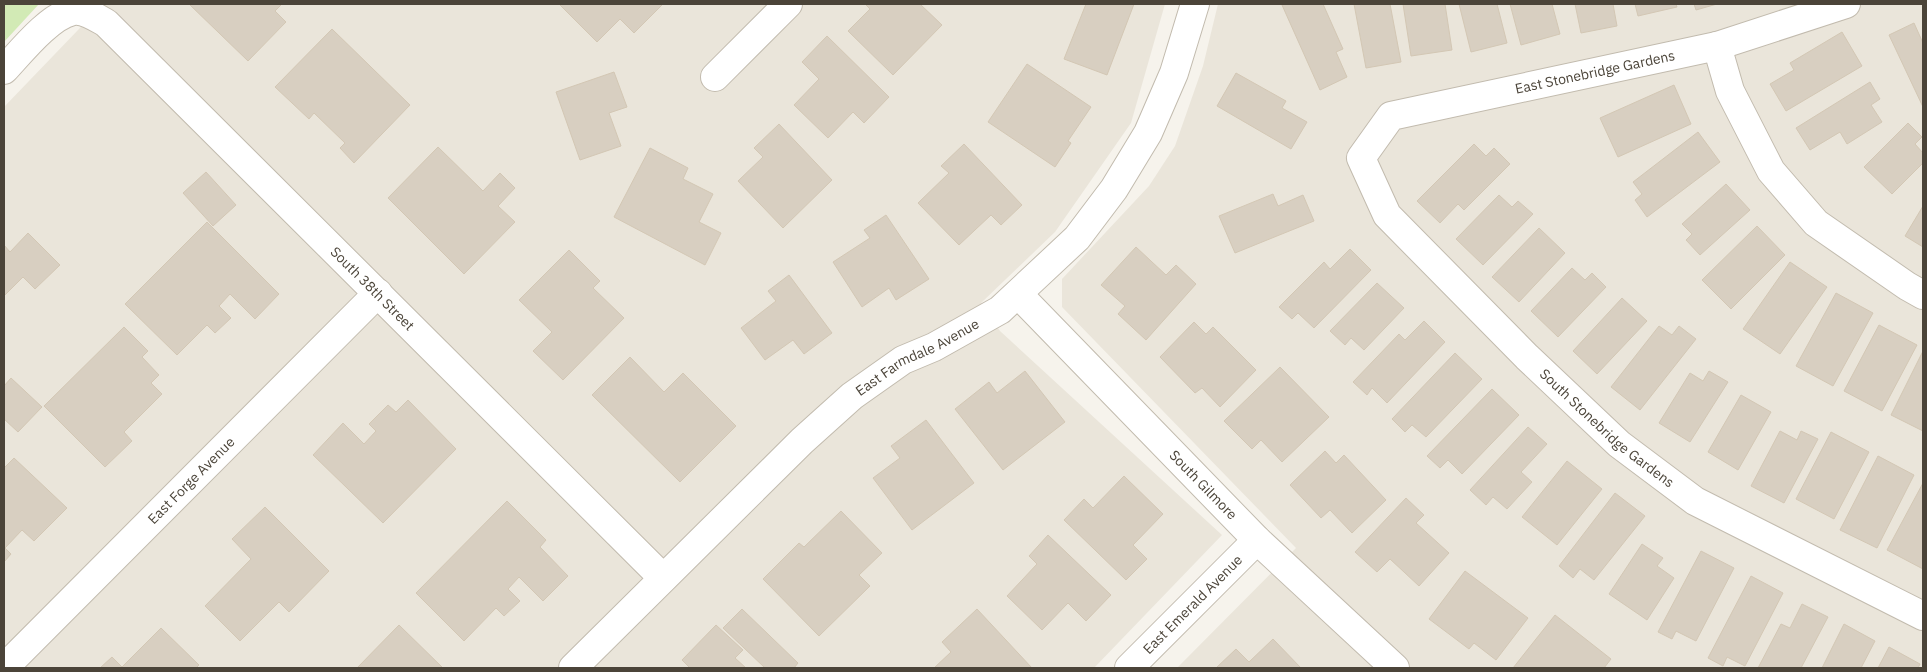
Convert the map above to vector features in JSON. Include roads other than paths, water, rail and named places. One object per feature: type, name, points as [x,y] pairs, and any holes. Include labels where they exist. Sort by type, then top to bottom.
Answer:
[{"type":"street","points":[[715,77],[788,4]]},
{"type":"street","name":"East Farmdale Avenue","points":[[573,668],[802,441],[852,396],[903,360],[934,347],[1000,310],[1077,238],[1114,189],[1148,133],[1174,72],[1194,4]]},
{"type":"street","name":"East Stonebridge Gardens","points":[[1361,158],[1391,116],[1717,46],[1846,4]]},
{"type":"street","name":"South 38th Street","points":[[4,70],[46,27],[62,16],[74,11],[90,15],[106,23],[663,578]]},
{"type":"street","points":[[1717,46],[1730,91],[1771,171],[1816,223],[1923,295]]},
{"type":"street","name":"South Stonebridge Gardens","points":[[1361,158],[1387,215],[1526,356],[1619,444],[1696,501],[1923,616]]},
{"type":"street","name":"East Forge Avenue","points":[[4,668],[378,293]]},
{"type":"street","name":"South Gilmore","points":[[1018,294],[1257,540],[1395,668]]},
{"type":"street","name":"East Emerald Avenue","points":[[1129,668],[1257,540]]}]
